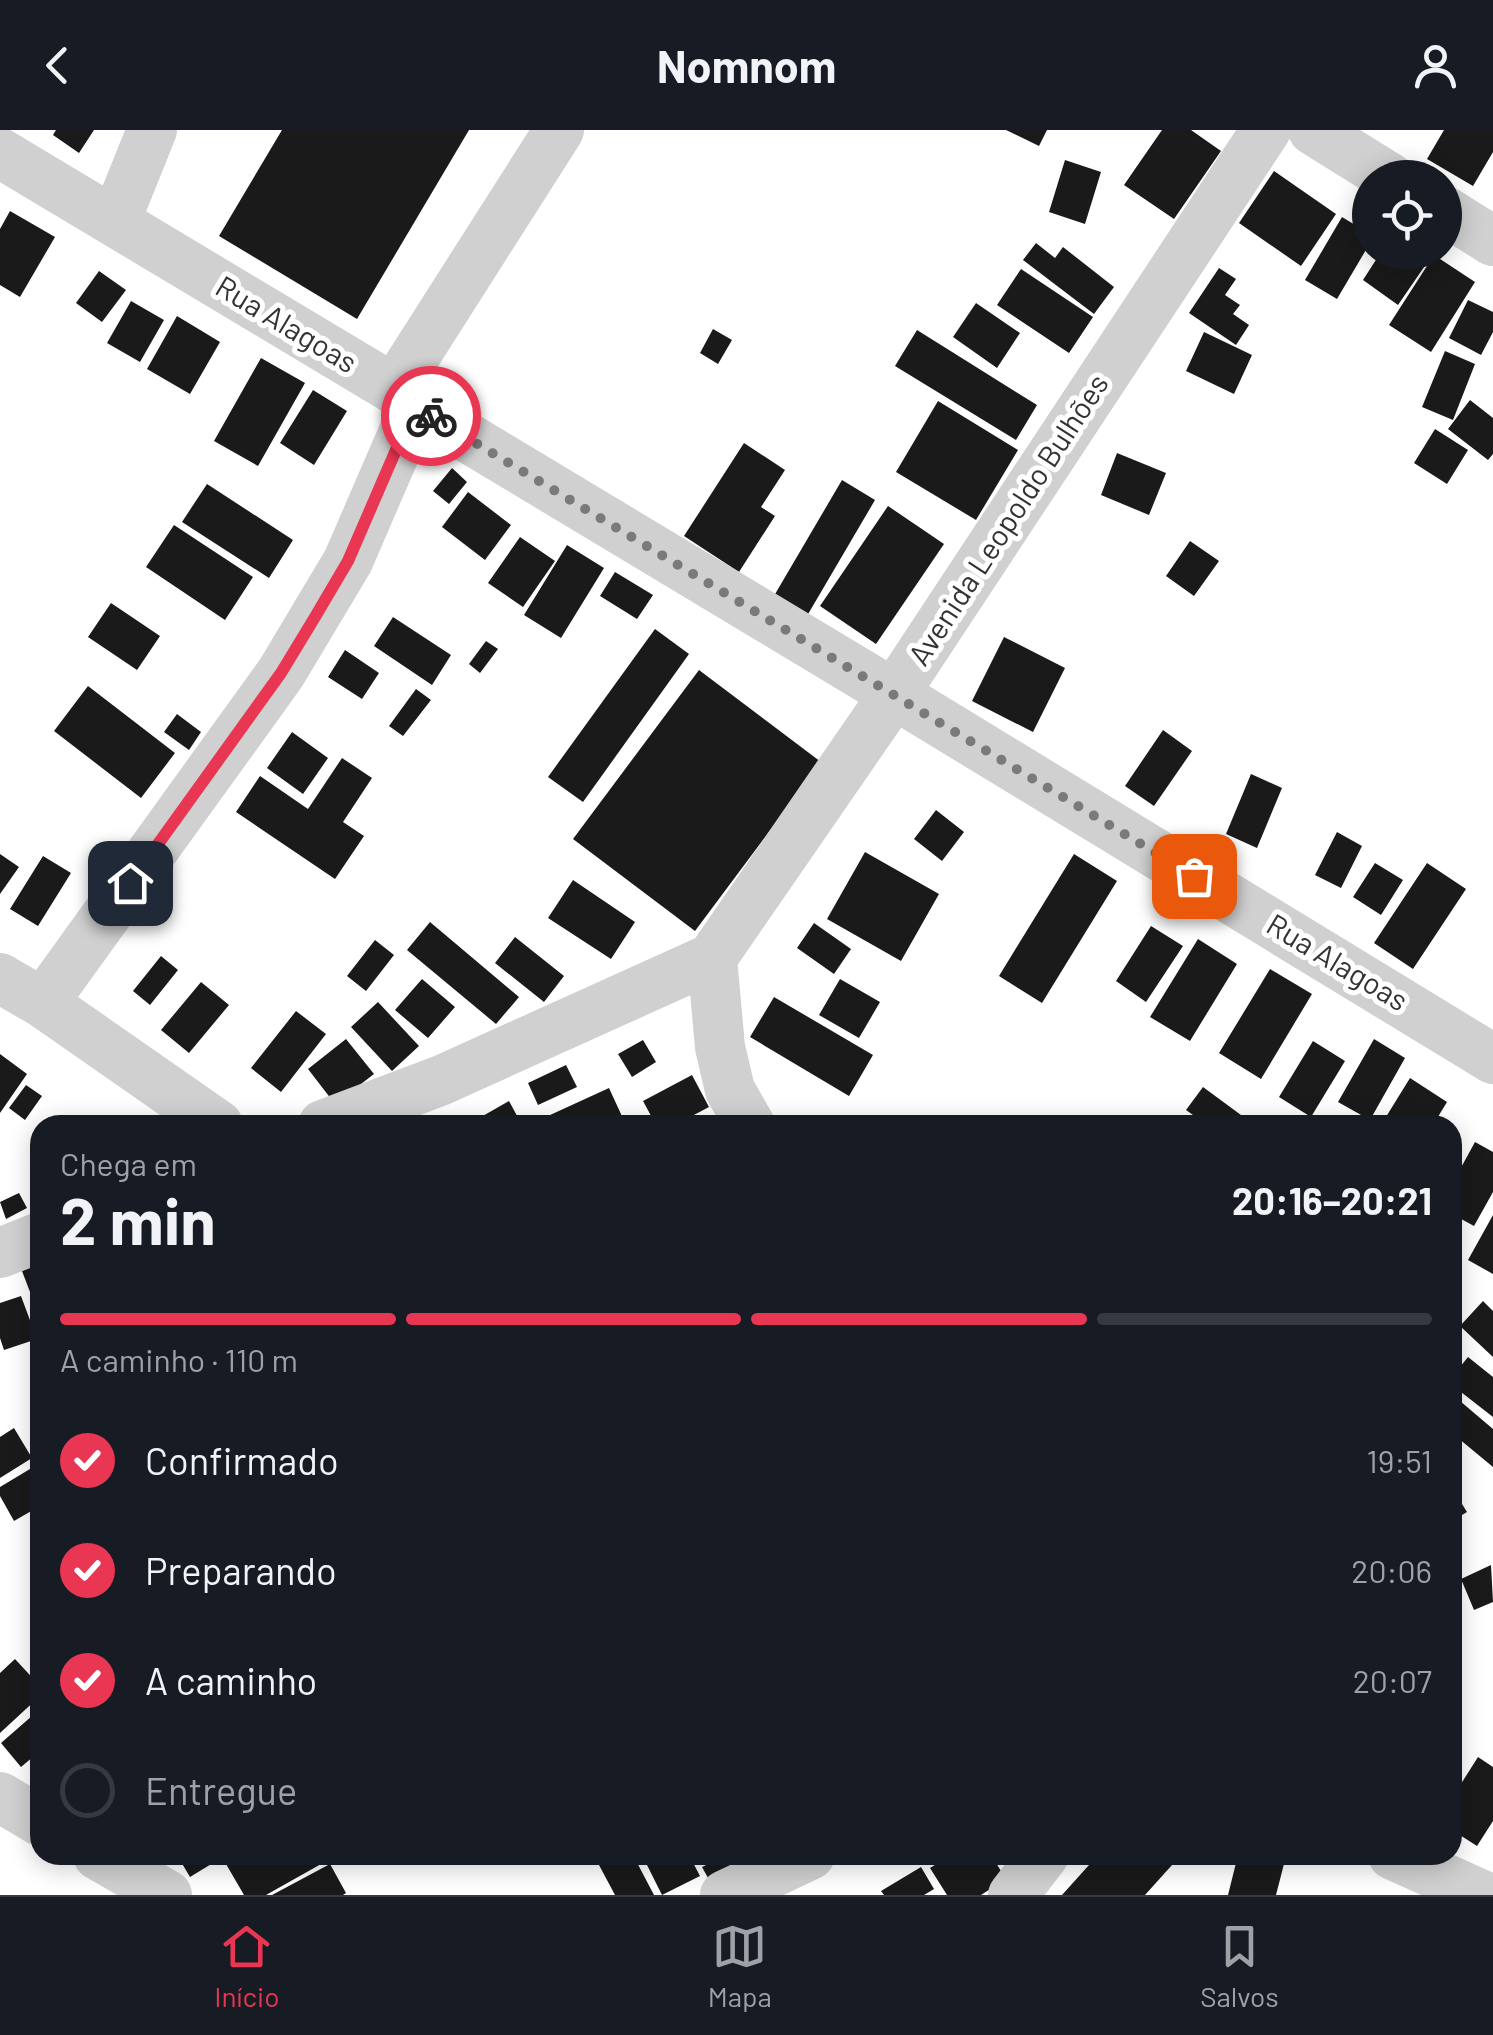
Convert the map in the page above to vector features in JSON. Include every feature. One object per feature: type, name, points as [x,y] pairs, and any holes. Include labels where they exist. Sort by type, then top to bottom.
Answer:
[{"type":"street","points":[[115,222],[152,130]]},
{"type":"street","points":[[43,1003],[281,673],[348,561],[405,398],[559,130]]},
{"type":"street","name":"Avenida Leopoldo Bulhões","points":[[712,958],[894,694],[1266,130]]},
{"type":"street","points":[[1313,130],[1361,160]]},
{"type":"street","name":"Rua Alagoas","points":[[0,153],[1493,1059]]},
{"type":"street","points":[[1462,221],[1493,240]]},
{"type":"street","points":[[349,1115],[442,1080],[712,958],[727,1113]]},
{"type":"street","points":[[0,978],[43,1003],[204,1115]]},
{"type":"street","points":[[0,1253],[30,1241]]},
{"type":"street","points":[[0,1797],[30,1815]]},
{"type":"street","points":[[115,1865],[167,1895]]},
{"type":"street","points":[[726,1895],[789,1865]]},
{"type":"street","points":[[1013,1895],[1036,1865]]},
{"type":"street","points":[[1415,1865],[1482,1895]]},
{"type":"building","points":[[56,130],[94,130],[79,153],[53,135]]},
{"type":"building","points":[[282,130],[469,130],[357,319],[219,236]]},
{"type":"building","points":[[1006,130],[1047,130],[1039,146]]},
{"type":"building","points":[[1162,130],[1191,130],[1221,151],[1174,219],[1124,185]]},
{"type":"building","points":[[1444,130],[1493,130],[1493,152],[1473,186],[1462,180],[1462,160],[1427,159]]},
{"type":"building","points":[[1065,160],[1101,172],[1085,224],[1049,212]]},
{"type":"building","points":[[1274,171],[1336,214],[1301,266],[1239,223]]},
{"type":"building","points":[[10,211],[55,237],[20,297],[0,285],[0,229]]},
{"type":"building","points":[[1342,217],[1352,223],[1354,270],[1337,299],[1305,280]]},
{"type":"building","points":[[1036,243],[1055,258],[1063,247],[1114,287],[1094,314],[1023,260]]},
{"type":"building","points":[[1219,268],[1236,279],[1225,295],[1240,305],[1233,314],[1249,325],[1236,345],[1189,313]]},
{"type":"building","points":[[1021,269],[1093,317],[1069,353],[997,305]]},
{"type":"building","points":[[1369,270],[1422,270],[1398,305],[1363,280]]},
{"type":"building","points":[[1424,270],[1457,270],[1475,282],[1431,352],[1389,325]]},
{"type":"building","points":[[99,271],[126,290],[102,322],[76,303]]},
{"type":"building","points":[[1468,300],[1493,312],[1493,332],[1481,355],[1449,338]]},
{"type":"building","points":[[131,301],[164,320],[140,362],[107,343]]},
{"type":"building","points":[[976,303],[1020,333],[997,368],[953,337]]},
{"type":"building","points":[[177,316],[220,342],[190,394],[147,369]]},
{"type":"building","points":[[713,329],[732,340],[718,364],[700,353]]},
{"type":"building","points":[[917,330],[1037,405],[1016,440],[895,366]]},
{"type":"building","points":[[1204,332],[1252,355],[1234,394],[1186,371]]},
{"type":"building","points":[[1445,351],[1475,364],[1453,420],[1422,407]]},
{"type":"building","points":[[261,358],[305,383],[258,466],[214,441]]},
{"type":"building","points":[[313,390],[347,411],[314,465],[280,443]]},
{"type":"building","points":[[1470,400],[1493,418],[1493,454],[1488,460],[1448,429]]},
{"type":"building","points":[[938,401],[1018,450],[976,520],[896,472]]},
{"type":"building","points":[[1435,429],[1468,450],[1447,484],[1414,463]]},
{"type":"building","points":[[744,443],[785,470],[761,507],[775,516],[739,572],[684,536]]},
{"type":"building","points":[[1117,453],[1166,473],[1149,515],[1101,495]]},
{"type":"building","points":[[452,468],[467,482],[449,504],[433,491]]},
{"type":"building","points":[[842,480],[875,500],[804,621],[771,601]]},
{"type":"building","points":[[207,484],[293,540],[269,578],[182,522]]},
{"type":"building","points":[[468,492],[511,525],[485,560],[442,527]]},
{"type":"building","points":[[888,506],[944,544],[876,644],[820,606]]},
{"type":"building","points":[[174,525],[253,577],[225,620],[146,567]]},
{"type":"building","points":[[520,537],[555,561],[523,607],[488,583]]},
{"type":"building","points":[[1190,541],[1219,561],[1194,596],[1166,576]]},
{"type":"building","points":[[567,545],[604,568],[561,638],[524,615]]},
{"type":"building","points":[[615,572],[653,595],[637,619],[600,596]]},
{"type":"building","points":[[111,603],[160,636],[137,670],[88,637]]},
{"type":"building","points":[[393,617],[451,655],[432,685],[374,646]]},
{"type":"building","points":[[655,629],[689,654],[583,802],[548,777]]},
{"type":"building","points":[[1004,637],[1065,668],[1033,732],[972,701]]},
{"type":"building","points":[[486,641],[498,649],[480,673],[469,664]]},
{"type":"building","points":[[345,650],[379,673],[362,699],[328,677]]},
{"type":"building","points":[[699,670],[821,762],[695,931],[573,839]]},
{"type":"building","points":[[88,686],[175,753],[141,798],[54,731]]},
{"type":"building","points":[[416,689],[431,700],[403,736],[389,726]]},
{"type":"building","points":[[177,714],[201,732],[189,750],[164,732]]},
{"type":"building","points":[[1163,730],[1192,751],[1154,806],[1125,786]]},
{"type":"building","points":[[292,732],[328,758],[303,794],[267,768]]},
{"type":"building","points":[[342,758],[372,778],[343,822],[364,836],[335,879],[236,812],[260,776],[308,809]]},
{"type":"building","points":[[1251,774],[1282,788],[1257,848],[1226,834]]},
{"type":"building","points":[[936,810],[964,832],[942,861],[914,839]]},
{"type":"building","points":[[1337,832],[1362,846],[1341,888],[1315,875]]},
{"type":"building","points":[[865,852],[939,894],[901,961],[827,919]]},
{"type":"building","points":[[0,854],[19,867],[0,894]]},
{"type":"building","points":[[1074,854],[1117,881],[1042,1003],[999,976]]},
{"type":"building","points":[[43,856],[71,873],[38,926],[10,909]]},
{"type":"building","points":[[1375,863],[1403,880],[1381,915],[1353,897]]},
{"type":"building","points":[[1427,863],[1466,889],[1413,969],[1374,943]]},
{"type":"building","points":[[573,880],[635,922],[611,959],[548,918]]},
{"type":"building","points":[[430,922],[519,997],[496,1024],[407,950]]},
{"type":"building","points":[[814,923],[851,949],[834,974],[797,948]]},
{"type":"building","points":[[1151,926],[1183,946],[1146,1002],[1116,981]]},
{"type":"building","points":[[515,937],[564,976],[544,1002],[495,963]]},
{"type":"building","points":[[1198,939],[1237,964],[1190,1041],[1150,1017]]},
{"type":"building","points":[[375,940],[394,955],[366,991],[347,976]]},
{"type":"building","points":[[161,956],[178,970],[150,1005],[133,991]]},
{"type":"building","points":[[1270,969],[1312,994],[1261,1079],[1219,1053]]},
{"type":"building","points":[[422,979],[455,1007],[428,1038],[395,1010]]},
{"type":"building","points":[[840,979],[880,1002],[859,1038],[819,1015]]},
{"type":"building","points":[[201,982],[229,1005],[189,1053],[161,1030]]},
{"type":"building","points":[[774,997],[873,1055],[849,1096],[750,1037]]},
{"type":"building","points":[[378,1002],[419,1046],[392,1071],[351,1027]]},
{"type":"building","points":[[296,1011],[326,1034],[281,1092],[251,1068]]},
{"type":"building","points":[[346,1039],[374,1074],[335,1104],[308,1069]]},
{"type":"building","points":[[1374,1039],[1405,1058],[1373,1115],[1361,1115],[1338,1102]]},
{"type":"building","points":[[643,1040],[656,1062],[632,1077],[618,1054]]},
{"type":"building","points":[[1313,1041],[1345,1061],[1312,1115],[1279,1097]]},
{"type":"building","points":[[0,1054],[27,1074],[0,1113]]},
{"type":"building","points":[[566,1065],[577,1087],[538,1105],[528,1083]]},
{"type":"building","points":[[692,1075],[709,1107],[694,1115],[651,1115],[643,1101]]},
{"type":"building","points":[[1410,1078],[1447,1102],[1439,1115],[1387,1115]]},
{"type":"building","points":[[26,1085],[42,1096],[25,1120],[9,1108]]},
{"type":"building","points":[[1203,1087],[1241,1115],[1193,1115],[1186,1110]]},
{"type":"building","points":[[609,1088],[621,1115],[550,1115]]},
{"type":"building","points":[[509,1101],[517,1115],[484,1115]]},
{"type":"building","points":[[1475,1142],[1493,1152],[1493,1192],[1474,1226],[1462,1219],[1462,1166]]},
{"type":"building","points":[[19,1193],[27,1208],[6,1219],[0,1202]]},
{"type":"building","points":[[1493,1215],[1493,1274],[1468,1260]]},
{"type":"building","points":[[30,1268],[30,1292],[22,1271]]},
{"type":"building","points":[[21,1296],[30,1320],[30,1341],[4,1350],[0,1303]]},
{"type":"building","points":[[1483,1301],[1493,1311],[1493,1357],[1462,1328]]},
{"type":"building","points":[[1468,1357],[1493,1377],[1493,1417],[1462,1393],[1462,1364]]},
{"type":"building","points":[[1462,1403],[1493,1429],[1493,1467],[1462,1441]]},
{"type":"building","points":[[14,1428],[30,1459],[0,1478],[0,1437]]},
{"type":"building","points":[[30,1469],[30,1512],[14,1521],[0,1496],[0,1487]]},
{"type":"building","points":[[1491,1565],[1493,1602],[1474,1610],[1462,1579]]},
{"type":"building","points":[[15,1659],[30,1675],[30,1705],[0,1733],[0,1673]]},
{"type":"building","points":[[30,1718],[30,1759],[21,1767],[1,1743]]},
{"type":"building","points":[[1478,1757],[1493,1767],[1493,1821],[1477,1846],[1462,1836],[1462,1782]]},
{"type":"building","points":[[183,1865],[210,1865],[190,1877]]},
{"type":"building","points":[[227,1865],[319,1865],[266,1895],[244,1895]]},
{"type":"building","points":[[328,1865],[346,1893],[343,1895],[272,1895]]},
{"type":"building","points":[[599,1865],[638,1865],[654,1895],[615,1895]]},
{"type":"building","points":[[647,1865],[694,1865],[700,1876],[662,1895]]},
{"type":"building","points":[[742,1865],[745,1871],[713,1887],[702,1867]]},
{"type":"building","points":[[997,1865],[1006,1879],[981,1895],[947,1895],[930,1868]]},
{"type":"building","points":[[1089,1865],[1172,1865],[1145,1895],[1062,1895]]},
{"type":"building","points":[[1236,1865],[1284,1865],[1276,1895],[1228,1895]]},
{"type":"building","points":[[921,1867],[934,1889],[924,1895],[884,1895],[881,1891]]},
{"type":"way so far","points":[[431,416],[1194,876]]},
{"type":"route","points":[[130,883],[281,673],[315,617],[348,561],[415,406],[431,416]]}]
